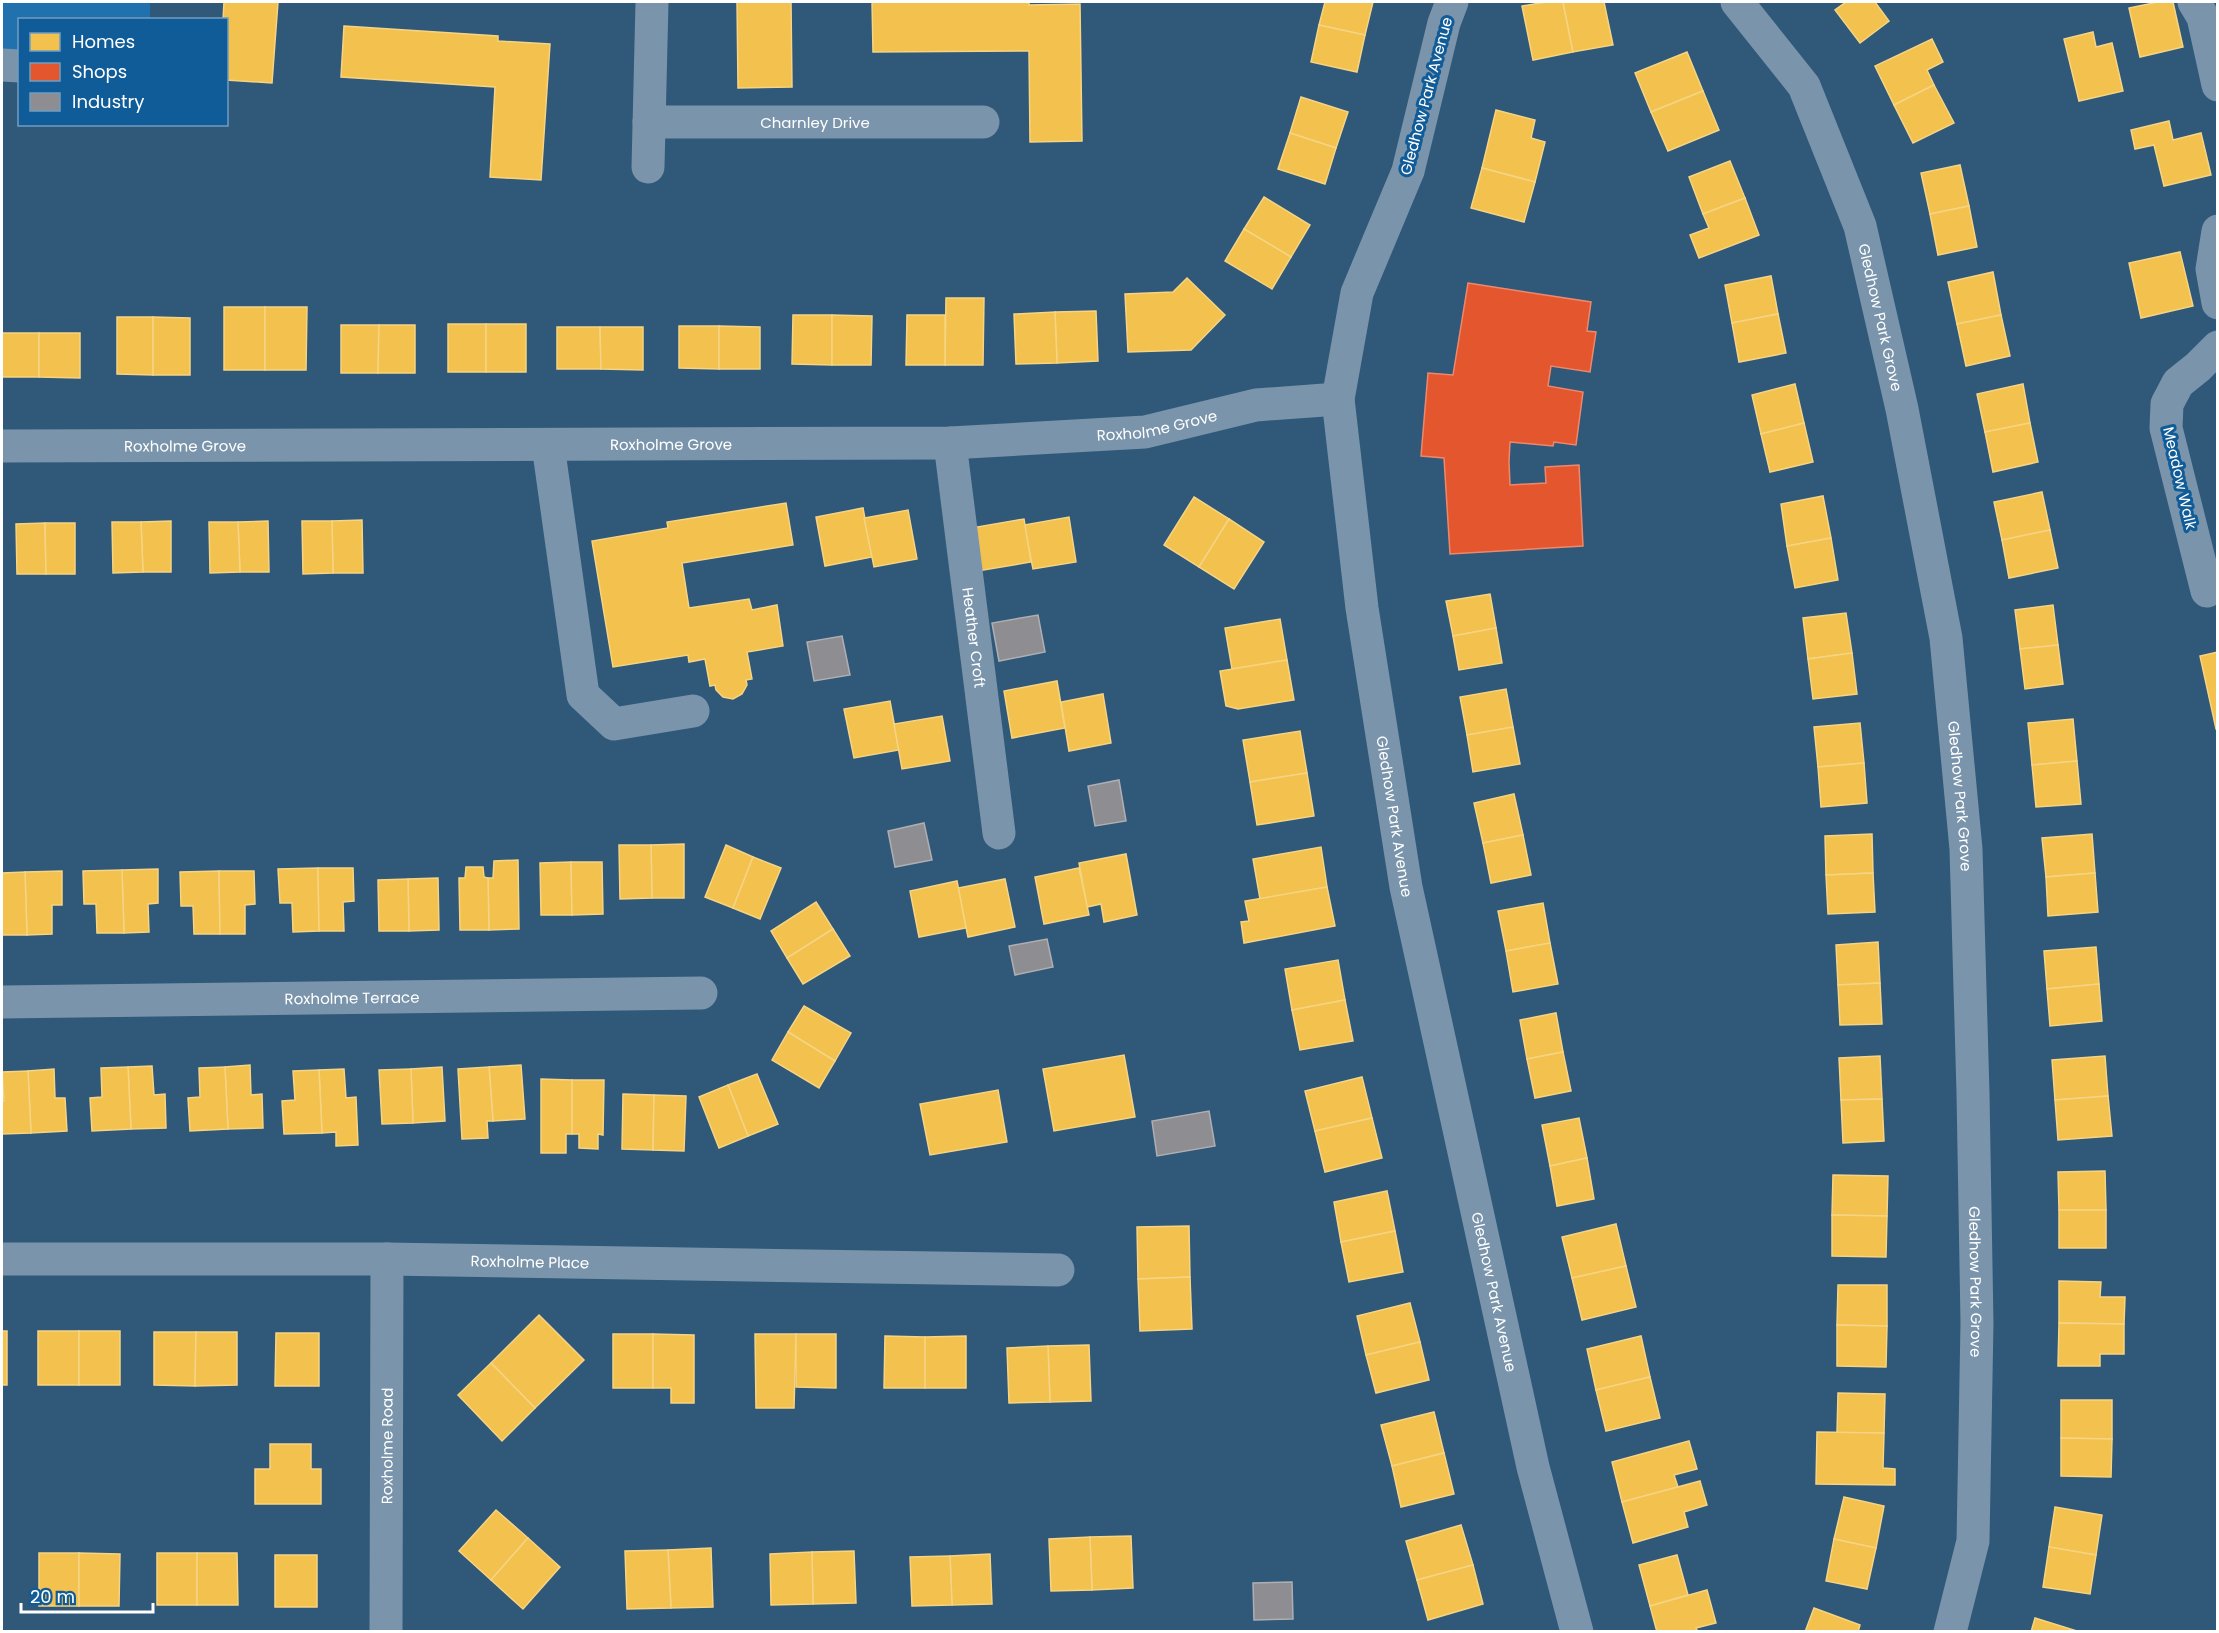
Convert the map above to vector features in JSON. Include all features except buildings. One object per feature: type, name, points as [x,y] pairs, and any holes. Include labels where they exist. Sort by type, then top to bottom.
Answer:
[{"type":"street","points":[[648,167],[652,2]]},
{"type":"street","name":"Gledhow Park Avenue","points":[[1452,2],[1444,23],[1408,171],[1357,293],[1338,399],[1362,608],[1406,887],[1533,1467],[1577,1632]]},
{"type":"street","name":"Gledhow Park Grove","points":[[1737,2],[1804,86],[1860,226],[1902,409],[1946,638],[1966,849],[1974,1104],[1977,1323],[1973,1541],[1950,1632]]},
{"type":"street","points":[[2194,2],[2203,17],[2217,85]]},
{"type":"street","points":[[2,65],[18,66]]},
{"type":"street","name":"Charnley Drive","points":[[649,122],[983,122]]},
{"type":"street","points":[[2217,231],[2212,269],[2217,303]]},
{"type":"street","name":"Meadow Walk","points":[[2207,591],[2166,428],[2167,404],[2178,383],[2198,367],[2217,347]]},
{"type":"street","name":"Roxholme Grove","points":[[2,446],[950,443],[1146,432],[1256,405],[1338,399]]},
{"type":"street","name":"Heather Croft","points":[[950,443],[999,833]]},
{"type":"street","points":[[548,445],[583,695],[614,724],[693,711]]},
{"type":"street","name":"Roxholme Terrace","points":[[2,1002],[701,993]]},
{"type":"street","name":"Roxholme Place","points":[[2,1259],[387,1259],[1058,1270]]},
{"type":"street","name":"Roxholme Road","points":[[386,1632],[387,1259]]},
{"type":"shaded area","points":[[2,2],[150,2],[150,18],[18,18],[18,58],[2,57]]}]
